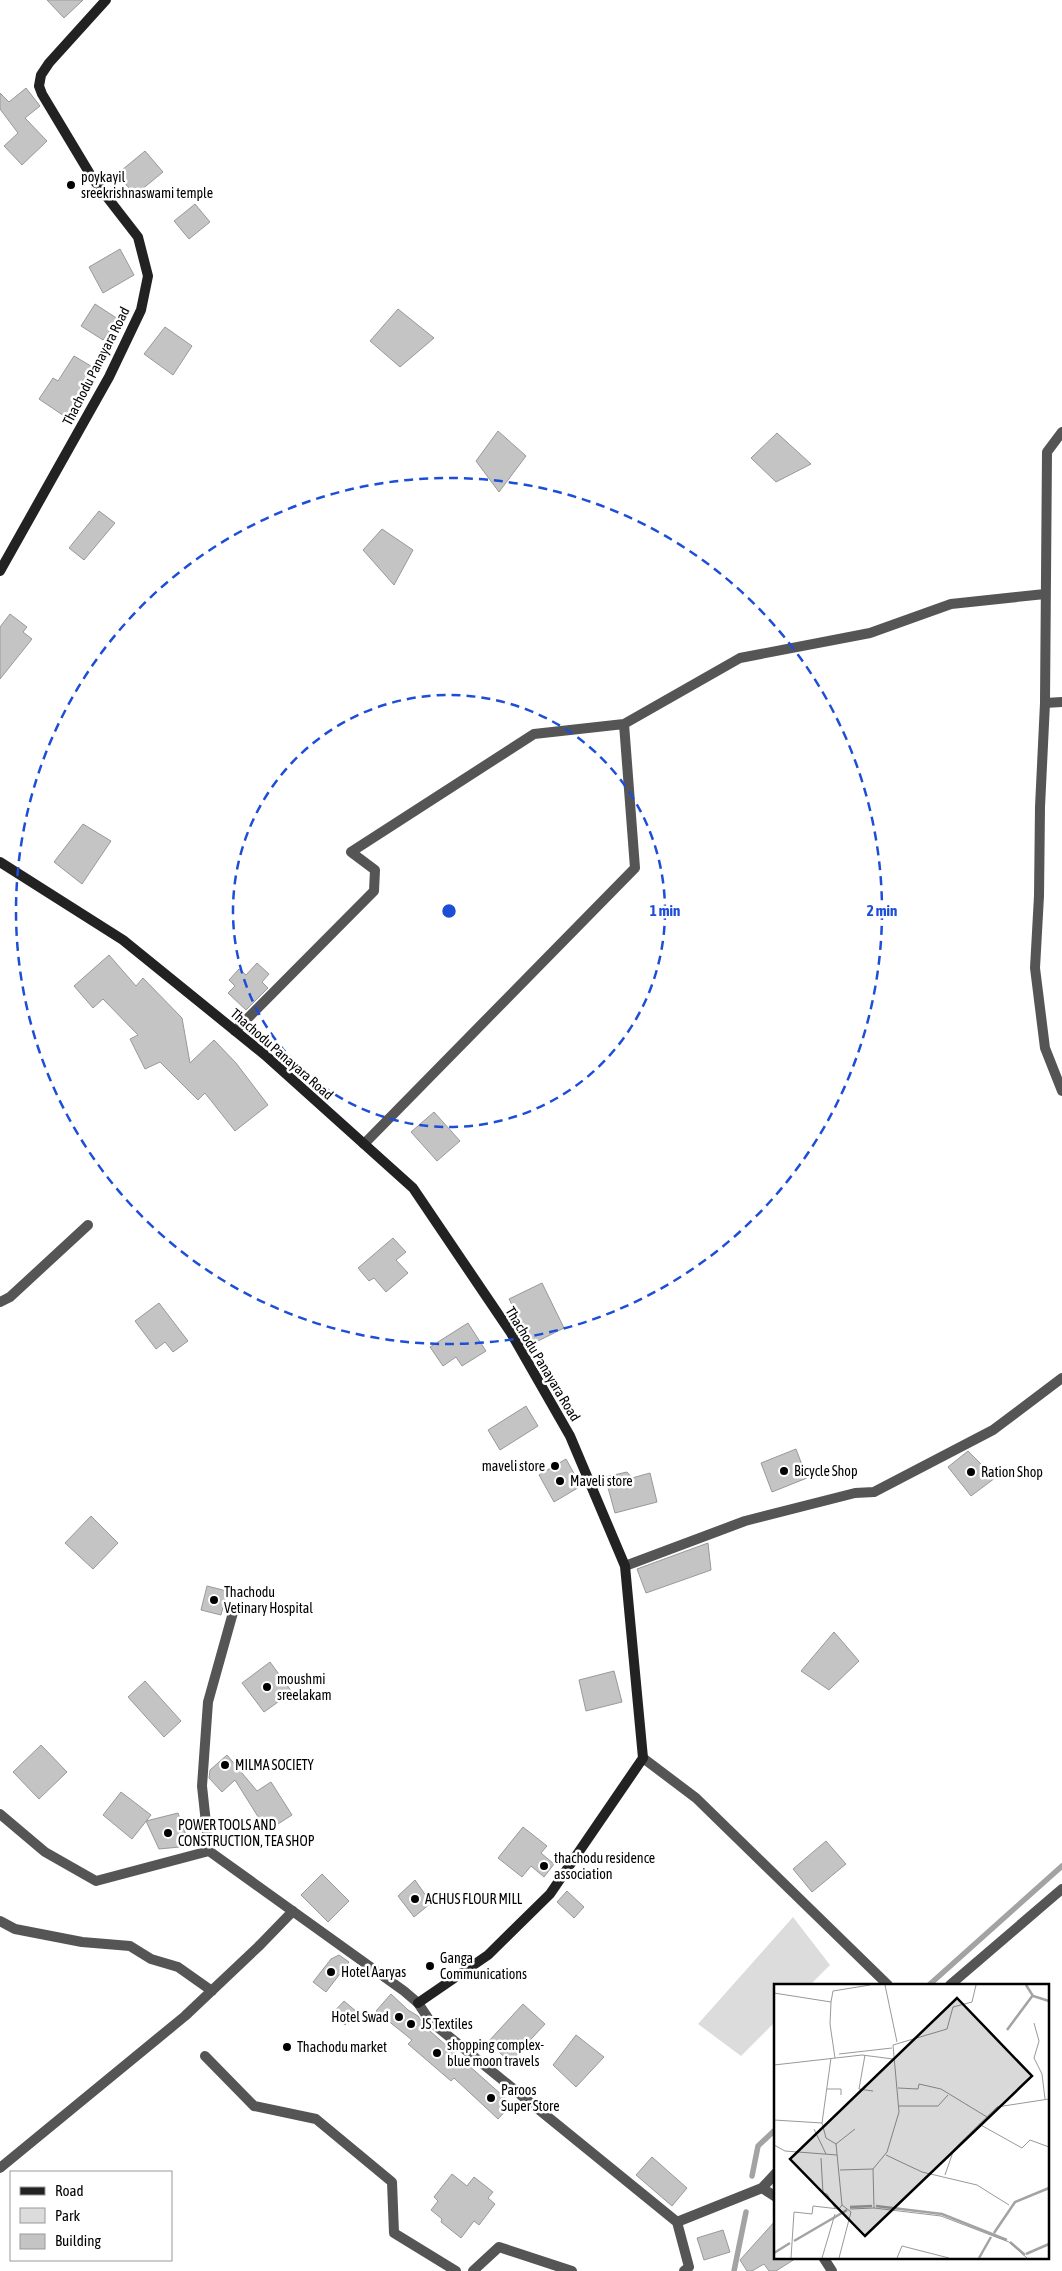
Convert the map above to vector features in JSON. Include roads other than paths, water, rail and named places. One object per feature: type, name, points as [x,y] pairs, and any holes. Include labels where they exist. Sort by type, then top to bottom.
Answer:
[{"type":"main road","name":"Thachodu Panayara Road","points":[[0,571],[109,377],[141,310],[146,290],[148,276],[138,237],[93,180],[39,86],[41,75],[49,64],[106,0]]},
{"type":"main road","name":"Thachodu Panayara Road","points":[[0,862],[123,940],[235,1031],[413,1188],[511,1333],[570,1436],[625,1566],[643,1758]]},
{"type":"main road","points":[[418,2003],[488,1955],[550,1894],[643,1758]]},
{"type":"street","points":[[1062,432],[1047,452],[1045,703],[1035,968],[1045,1048],[1062,1091]]},
{"type":"street","points":[[235,1031],[374,891],[375,870],[351,852],[534,734],[624,724],[740,658],[870,633],[951,604],[1045,594]]},
{"type":"street","points":[[1045,703],[1062,702]]},
{"type":"street","points":[[364,1144],[635,868],[624,724]]},
{"type":"street","points":[[0,1302],[10,1297],[88,1225]]},
{"type":"street","points":[[625,1566],[745,1521],[855,1493],[874,1492],[993,1430],[1062,1378]]},
{"type":"street","points":[[234,1609],[208,1702],[202,1786],[209,1851],[418,2003],[430,2021],[677,2222],[688,2267],[684,2271]]},
{"type":"street","points":[[643,1758],[696,1798],[887,1984]]},
{"type":"street","points":[[0,1814],[45,1852],[96,1881],[209,1851]]},
{"type":"street","points":[[951,1984],[1062,1890]]},
{"type":"street","points":[[0,2168],[185,2016],[293,1911]]},
{"type":"street","points":[[0,1921],[15,1929],[82,1942],[130,1946],[151,1959],[178,1967],[212,1991]]},
{"type":"street","points":[[205,2056],[254,2106],[316,2119],[392,2182],[394,2233],[456,2271]]},
{"type":"street","points":[[677,2222],[762,2188],[774,2175]]},
{"type":"street","points":[[762,2188],[774,2196]]},
{"type":"street","points":[[474,2271],[499,2246],[572,2271]]},
{"type":"street","points":[[824,2258],[832,2271]]},
{"type":"waterway","points":[[930,1984],[1062,1866]]},
{"type":"waterway","points":[[752,2176],[758,2146],[774,2131]]},
{"type":"waterway","points":[[734,2271],[746,2212]]},
{"type":"place","name":"poykayil sreekrishnaswami temple","points":[[71,185]]},
{"type":"place","name":"maveli store","points":[[555,1466]]},
{"type":"place","name":"Bicycle Shop","points":[[784,1471]]},
{"type":"place","name":"Ration Shop","points":[[971,1472]]},
{"type":"place","name":"Maveli store","points":[[560,1481]]},
{"type":"place","name":"Thachodu Vetinary Hospital","points":[[214,1600]]},
{"type":"place","name":"moushmi sreelakam","points":[[267,1687]]},
{"type":"place","name":"MILMA SOCIETY","points":[[225,1765]]},
{"type":"place","name":"POWER TOOLS AND CONSTRUCTION, TEA SHOP","points":[[168,1833]]},
{"type":"place","name":"thachodu residence association","points":[[544,1866]]},
{"type":"place","name":"ACHUS FLOUR MILL","points":[[415,1899]]},
{"type":"place","name":"Ganga Communications","points":[[430,1966]]},
{"type":"place","name":"Hotel Aaryas","points":[[331,1972]]},
{"type":"place","name":"Hotel Swad","points":[[399,2017]]},
{"type":"place","name":"JS Textiles","points":[[411,2024]]},
{"type":"place","name":"Thachodu market","points":[[287,2047]]},
{"type":"place","name":"shopping complex- blue moon travels","points":[[437,2053]]},
{"type":"place","name":"Paroos Super Store","points":[[491,2098]]}]
